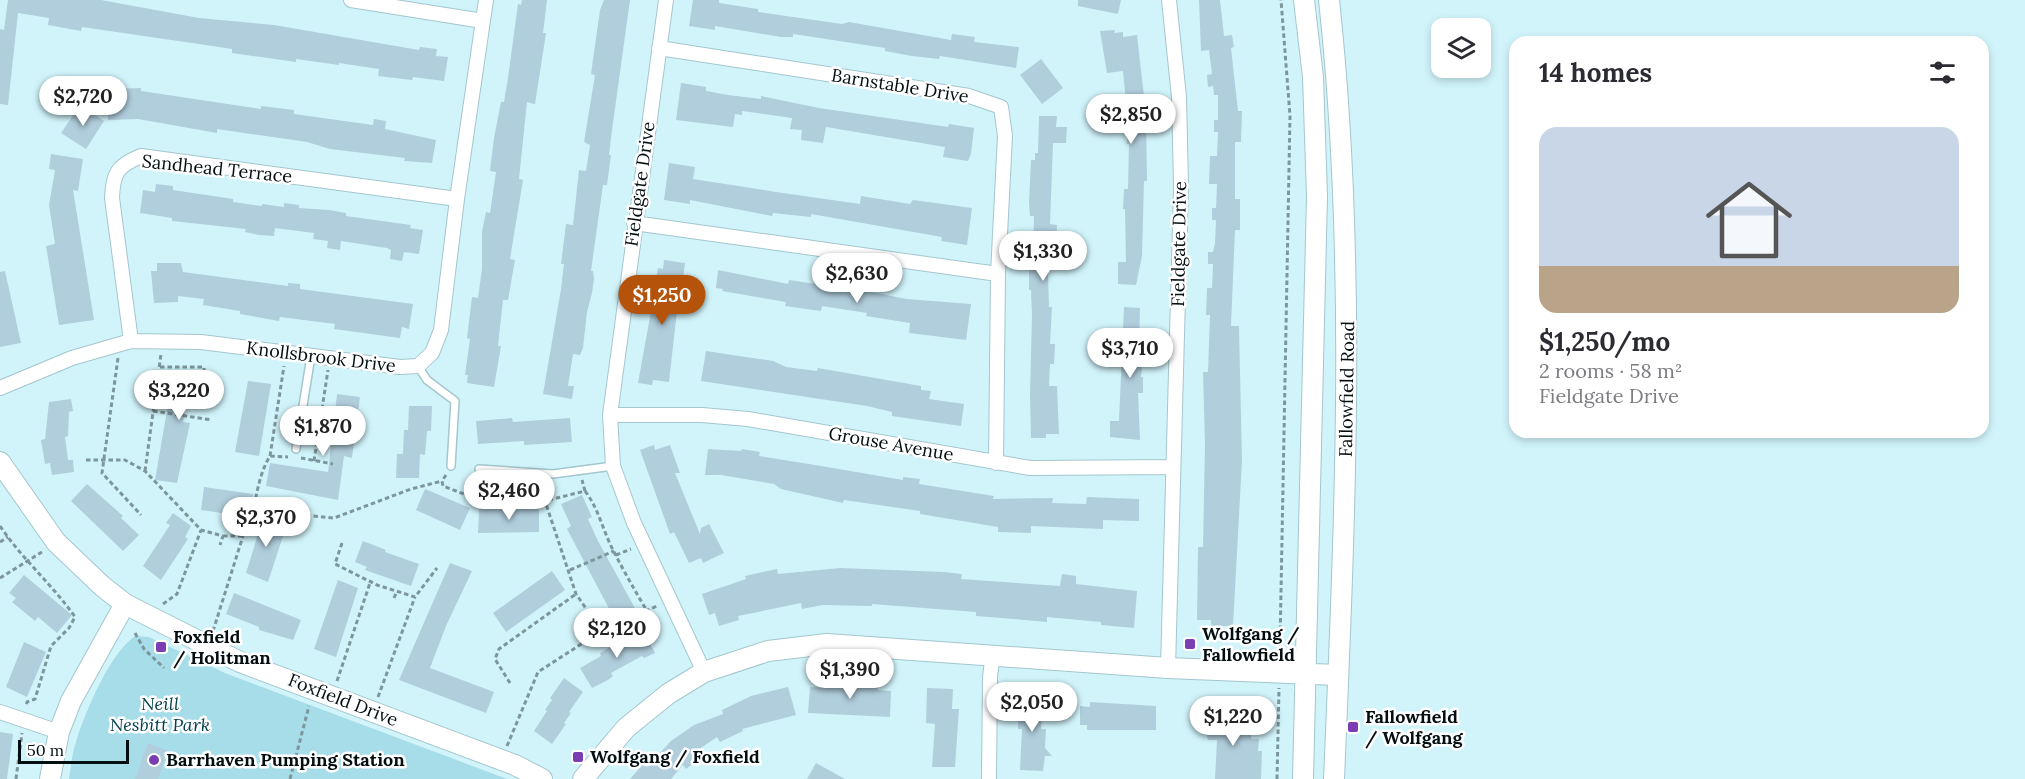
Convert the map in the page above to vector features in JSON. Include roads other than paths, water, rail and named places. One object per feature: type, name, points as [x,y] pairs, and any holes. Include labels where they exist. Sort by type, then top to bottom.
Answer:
[{"type":"street","points":[[351,0],[483,21]]},
{"type":"street","name":"Knollsbrook Drive","points":[[0,388],[72,358],[125,343],[163,341],[201,342],[400,367],[418,366],[432,353],[441,330],[456,199],[486,0]]},
{"type":"street","name":"Fieldgate Drive","points":[[666,0],[634,223],[610,415],[613,466],[634,523],[704,672]]},
{"type":"street","name":"Fieldgate Drive","points":[[1168,668],[1181,187],[1179,97],[1169,0]]},
{"type":"street","name":"Fallowfield Road","points":[[1303,779],[1317,196],[1313,77],[1304,0]]},
{"type":"street","name":"Fallowfield Road","points":[[1329,0],[1342,151],[1348,333],[1334,779]]},
{"type":"street","name":"Barnstable Drive","points":[[658,48],[969,96],[1001,107],[1005,136],[998,274],[996,463]]},
{"type":"street","name":"Sandhead Terrace","points":[[125,343],[112,179],[124,164],[141,156],[456,199]]},
{"type":"street","points":[[634,223],[998,274]]},
{"type":"street","name":"Grouse Avenue","points":[[610,415],[702,415],[748,419],[1030,468],[1173,467]]},
{"type":"street","name":"Foxfield Drive","points":[[0,462],[56,542],[102,586],[125,604],[240,662],[515,765],[542,779]]},
{"type":"street","points":[[50,779],[59,732],[71,701],[125,604]]},
{"type":"street","points":[[583,779],[626,728],[668,694],[704,672],[768,651],[827,644],[993,653],[1168,668],[1338,675]]},
{"type":"street","points":[[989,779],[990,677],[993,653]]},
{"type":"street","points":[[0,712],[59,732]]},
{"type":"lane","points":[[296,449],[311,356]]},
{"type":"lane","points":[[418,366],[427,380],[455,401],[451,466]]},
{"type":"lane","points":[[479,470],[553,474],[613,466]]},
{"type":"place","name":"Wolfgang / Fallowfield","points":[[1190,644]]},
{"type":"place","name":"Foxfield / Holitman","points":[[161,647]]},
{"type":"place","name":"Fallowfield / Wolfgang","points":[[1353,727]]},
{"type":"place","name":"Wolfgang / Foxfield","points":[[578,757]]},
{"type":"place","name":"Barrhaven Pumping Station","points":[[154,760]]},
{"type":"park label","name":"Neill Nesbitt Park","points":[[160,714]]}]
